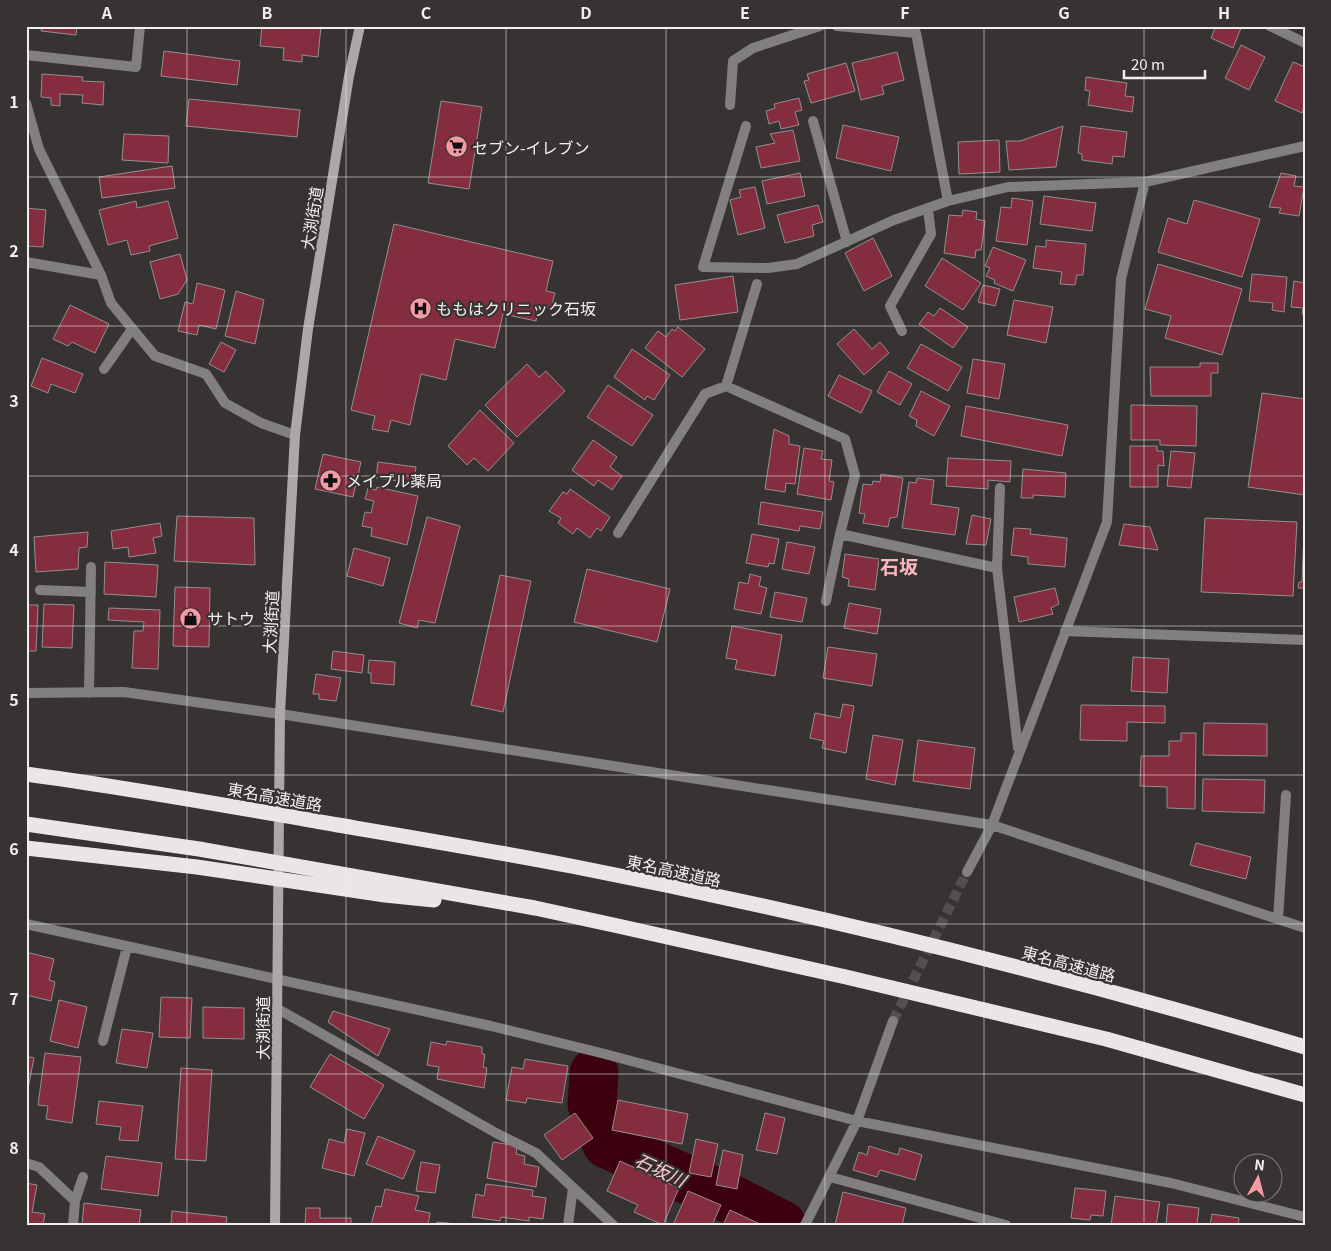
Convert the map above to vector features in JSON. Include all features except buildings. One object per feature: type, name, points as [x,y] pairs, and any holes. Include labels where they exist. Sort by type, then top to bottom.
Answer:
[{"type":"highway","name":"東名高速道路","points":[[26,774],[391,834],[580,868],[746,903],[943,948],[1192,1013],[1305,1046]]},
{"type":"highway","points":[[26,824],[199,849],[385,889]]},
{"type":"highway","points":[[26,848],[535,908],[846,977],[1106,1039],[1305,1095]]},
{"type":"street","points":[[26,55],[136,67],[140,26]]},
{"type":"street","name":"大渕街道","points":[[275,1225],[280,714],[295,435],[308,329],[349,76],[360,26]]},
{"type":"street","points":[[730,105],[733,61],[753,48],[820,26]]},
{"type":"street","points":[[837,26],[917,30],[948,201]]},
{"type":"street","points":[[1270,26],[1305,43]]},
{"type":"street","points":[[26,103],[39,149],[101,275],[111,304],[155,356],[206,374],[225,403],[261,423],[295,435]]},
{"type":"street","points":[[813,120],[847,242]]},
{"type":"street","points":[[746,126],[703,267],[768,268],[797,264],[894,220],[948,201],[1008,187],[1145,182],[1305,146]]},
{"type":"street","points":[[967,872],[992,825],[1107,522],[1121,279],[1145,182]]},
{"type":"street","points":[[902,331],[890,306],[931,234],[928,208]]},
{"type":"street","points":[[26,262],[101,275]]},
{"type":"street","points":[[726,386],[757,284]]},
{"type":"street","points":[[104,369],[132,329]]},
{"type":"street","points":[[618,533],[705,394],[726,386],[845,439],[855,475],[826,601]]},
{"type":"street","points":[[1000,488],[998,568],[1019,752]]},
{"type":"street","points":[[840,534],[998,568]]},
{"type":"street","points":[[89,692],[91,567]]},
{"type":"street","points":[[40,590],[91,592]]},
{"type":"street","points":[[1065,631],[1305,640]]},
{"type":"street","points":[[26,693],[124,692],[280,714],[992,825],[1305,928]]},
{"type":"street","points":[[1278,919],[1286,795]]},
{"type":"street","points":[[26,924],[491,1026],[582,1048],[856,1121],[1171,1183],[1305,1217]]},
{"type":"street","points":[[103,1041],[127,947]]},
{"type":"street","points":[[278,1009],[496,1133],[536,1153],[613,1225]]},
{"type":"street","points":[[807,1221],[856,1121],[894,1021]]},
{"type":"street","points":[[26,1162],[39,1167],[75,1201]]},
{"type":"street","points":[[73,1225],[75,1201],[83,1177]]},
{"type":"street","points":[[830,1177],[1006,1225]]},
{"type":"street","points":[[568,1225],[573,1188]]},
{"type":"waterway","name":"石坂川","points":[[594,1073],[592,1104],[607,1144],[733,1200],[782,1225]]},
{"type":"tunnel","points":[[893,1021],[967,872]]},
{"type":"place","name":"セブン-イレブン","points":[[456,147]]},
{"type":"place","name":"ももはクリニック石坂","points":[[420,308]]},
{"type":"place","name":"メイプル薬局","points":[[330,480]]},
{"type":"place","name":"サトウ","points":[[191,618]]},
{"type":"district","name":"石坂","points":[[899,565]]}]
